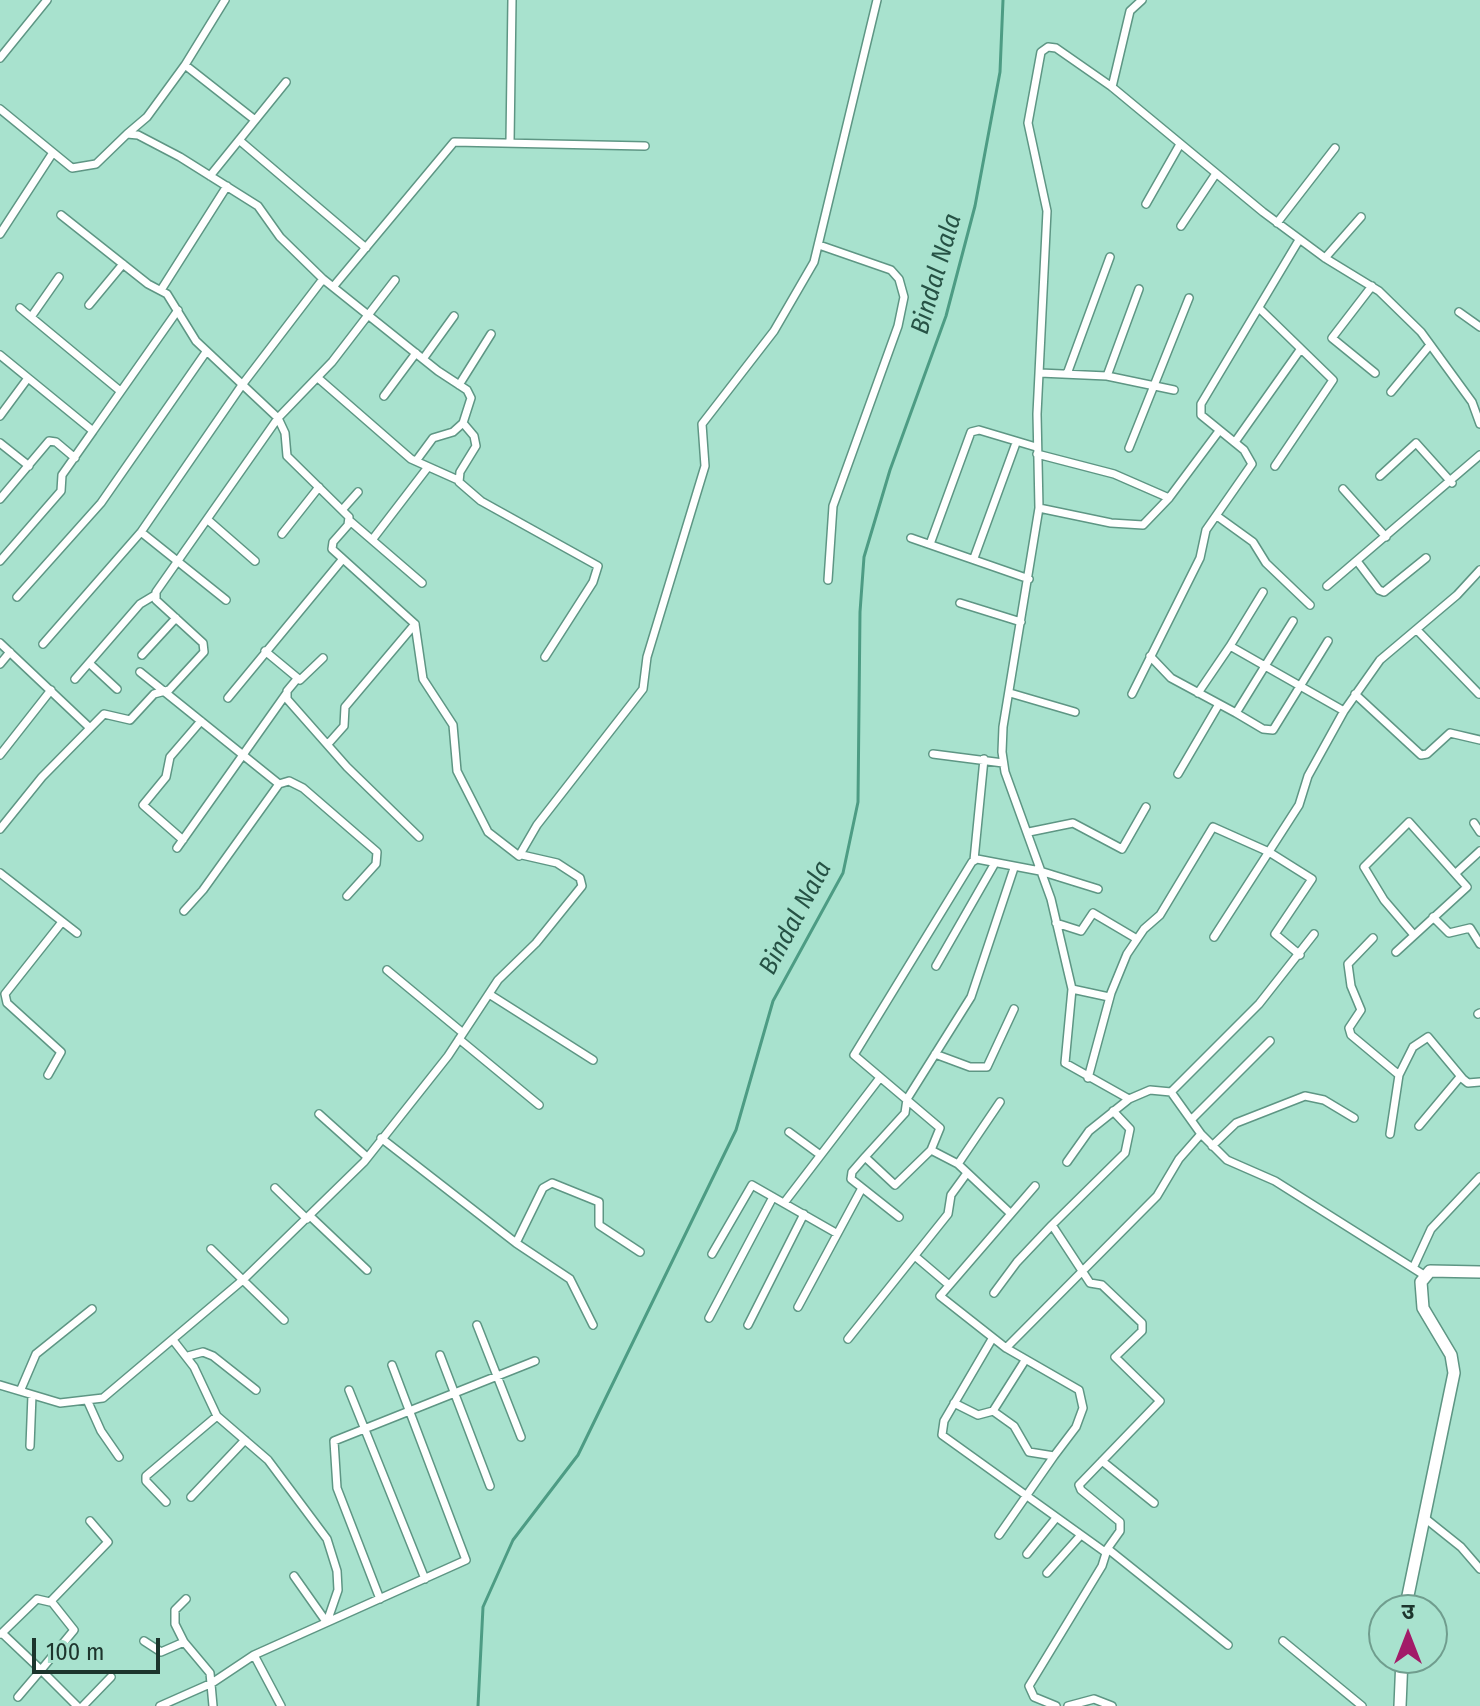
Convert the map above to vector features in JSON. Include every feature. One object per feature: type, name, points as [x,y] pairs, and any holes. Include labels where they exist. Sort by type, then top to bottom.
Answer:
[{"type":"street","points":[[0,58],[47,0]]},
{"type":"street","points":[[0,109],[72,168],[96,164],[147,117],[185,65],[225,0]]},
{"type":"street","points":[[510,142],[512,0]]},
{"type":"street","points":[[522,855],[537,825],[643,689],[647,657],[705,466],[702,424],[790,306],[819,245],[877,0]]},
{"type":"street","points":[[1112,87],[1130,11],[1142,0]]},
{"type":"street","points":[[1129,1099],[1065,1063],[1072,989],[1029,832],[1003,763],[1003,727],[1039,508],[1037,450],[1047,211],[1028,123],[1041,52],[1048,47],[1056,48],[1112,87],[1179,146],[1299,240],[1372,286],[1414,323],[1472,402],[1480,424]]},
{"type":"street","points":[[185,65],[255,120]]},
{"type":"street","points":[[210,176],[286,82]]},
{"type":"street","points":[[127,134],[138,135],[180,157],[265,211],[280,237],[323,279],[467,390],[471,398],[463,423],[453,432],[433,438],[416,461]]},
{"type":"street","points":[[239,140],[366,248]]},
{"type":"street","points":[[333,287],[450,145],[460,141],[645,146]]},
{"type":"street","points":[[1146,204],[1179,146]]},
{"type":"street","points":[[1277,223],[1335,148]]},
{"type":"street","points":[[0,234],[52,154]]},
{"type":"street","points":[[1181,226],[1215,175]]},
{"type":"street","points":[[161,290],[227,186]]},
{"type":"street","points":[[61,215],[161,290],[206,352],[278,418],[285,433],[287,456],[350,521],[422,583]]},
{"type":"street","points":[[1325,258],[1361,217]]},
{"type":"street","points":[[1132,694],[1200,558],[1206,530],[1252,464],[1251,458],[1235,442],[1201,415],[1201,404],[1299,240]]},
{"type":"street","points":[[819,245],[891,270],[902,284],[904,297],[898,326],[833,506],[828,580]]},
{"type":"street","points":[[1067,374],[1110,257]]},
{"type":"street","points":[[89,305],[123,264]]},
{"type":"street","points":[[31,317],[59,277]]},
{"type":"street","points":[[43,644],[141,532],[242,385],[323,279]]},
{"type":"street","points":[[75,679],[140,604],[155,595],[278,418],[318,378],[395,280]]},
{"type":"street","points":[[1372,286],[1332,338],[1375,373]]},
{"type":"street","points":[[1107,376],[1139,289]]},
{"type":"street","points":[[1129,448],[1189,298]]},
{"type":"street","points":[[20,308],[119,390]]},
{"type":"street","points":[[1259,308],[1332,378],[1333,383],[1275,466]]},
{"type":"street","points":[[0,561],[61,491],[62,475],[178,310]]},
{"type":"street","points":[[1459,312],[1480,327]]},
{"type":"street","points":[[423,359],[454,316]]},
{"type":"street","points":[[459,385],[491,334]]},
{"type":"street","points":[[1391,392],[1430,345]]},
{"type":"street","points":[[1235,442],[1300,350]]},
{"type":"street","points":[[17,597],[101,503],[206,352]]},
{"type":"street","points":[[384,396],[416,353]]},
{"type":"street","points":[[0,355],[93,431]]},
{"type":"street","points":[[1040,373],[1107,376],[1174,390]]},
{"type":"street","points":[[0,416],[28,378]]},
{"type":"street","points":[[318,378],[416,461],[458,480],[481,501],[598,566],[593,582],[545,657]]},
{"type":"street","points":[[458,480],[476,446],[474,436],[463,423]]},
{"type":"street","points":[[930,544],[970,434],[979,430],[1114,474],[1169,498]]},
{"type":"street","points":[[1039,508],[1137,526],[1146,522],[1169,498],[1219,431]]},
{"type":"street","points":[[0,499],[51,441],[75,458]]},
{"type":"street","points":[[0,443],[29,466]]},
{"type":"street","points":[[974,558],[1016,443]]},
{"type":"street","points":[[1380,476],[1416,443],[1452,483]]},
{"type":"street","points":[[1327,586],[1452,483],[1480,455]]},
{"type":"street","points":[[372,540],[428,467]]},
{"type":"street","points":[[282,534],[319,487]]},
{"type":"street","points":[[1343,489],[1386,537]]},
{"type":"street","points":[[342,510],[358,492]]},
{"type":"street","points":[[1217,516],[1253,542],[1266,563],[1310,605]]},
{"type":"street","points":[[208,520],[255,561]]},
{"type":"street","points":[[0,1385],[60,1403],[103,1398],[244,1279],[367,1157],[461,1036],[503,974],[536,943],[583,883],[557,863],[511,853],[488,832],[457,771],[453,725],[423,679],[415,624],[342,560],[332,545],[350,521]]},
{"type":"street","points":[[141,532],[226,600]]},
{"type":"street","points":[[911,538],[1029,579]]},
{"type":"street","points":[[1357,561],[1379,590],[1384,592],[1426,558]]},
{"type":"street","points":[[228,698],[342,560]]},
{"type":"street","points":[[1214,937],[1299,805],[1308,776],[1355,694],[1386,654],[1417,630],[1480,570]]},
{"type":"street","points":[[1198,693],[1263,592]]},
{"type":"street","points":[[0,829],[42,777],[106,713],[128,721],[154,694],[166,692],[205,649],[203,643],[155,595]]},
{"type":"street","points":[[960,603],[1021,622]]},
{"type":"street","points":[[142,655],[176,618]]},
{"type":"street","points":[[1236,713],[1293,621]]},
{"type":"street","points":[[328,744],[344,726],[344,710],[415,624]]},
{"type":"street","points":[[1417,630],[1479,694]]},
{"type":"street","points":[[1150,656],[1165,674],[1263,729],[1273,730],[1328,641]]},
{"type":"street","points":[[0,643],[90,728]]},
{"type":"street","points":[[1230,646],[1344,711]]},
{"type":"street","points":[[265,651],[297,679],[305,679],[323,658]]},
{"type":"street","points":[[0,664],[10,652]]},
{"type":"street","points":[[89,663],[117,689]]},
{"type":"street","points":[[140,672],[279,784]]},
{"type":"street","points":[[177,848],[297,679]]},
{"type":"street","points":[[0,755],[51,690]]},
{"type":"street","points":[[1010,693],[1075,712]]},
{"type":"street","points":[[286,694],[347,767],[419,837]]},
{"type":"street","points":[[1355,694],[1421,755],[1427,754],[1450,733],[1480,740]]},
{"type":"street","points":[[1178,774],[1219,704]]},
{"type":"street","points":[[183,840],[143,805],[166,777],[170,757],[201,721]]},
{"type":"street","points":[[933,754],[1003,763]]},
{"type":"street","points":[[865,1157],[895,1185],[931,1150],[940,1128],[879,1079],[855,1057],[855,1052],[974,860],[984,759]]},
{"type":"street","points":[[184,911],[203,890],[279,784],[289,781],[303,788],[377,852],[376,864],[347,896]]},
{"type":"street","points":[[1029,832],[1073,823],[1122,849],[1146,807]]},
{"type":"street","points":[[1396,952],[1467,889],[1409,822],[1365,865],[1384,900],[1414,935]]},
{"type":"street","points":[[1474,823],[1480,832]]},
{"type":"street","points":[[1088,1078],[1109,997],[1137,939],[1160,915],[1213,827],[1269,852],[1312,879],[1275,934],[1300,955]]},
{"type":"street","points":[[1456,873],[1480,851]]},
{"type":"street","points":[[974,860],[1040,871],[1098,889]]},
{"type":"street","points":[[936,966],[995,863]]},
{"type":"street","points":[[899,1217],[862,1188],[851,1175],[905,1113],[907,1099],[974,989],[1014,868]]},
{"type":"street","points":[[0,873],[77,933]]},
{"type":"street","points":[[1056,923],[1081,931],[1093,913],[1137,939]]},
{"type":"street","points":[[1433,917],[1449,933],[1470,928],[1480,944]]},
{"type":"street","points":[[48,1075],[61,1052],[7,1003],[5,994],[62,922]]},
{"type":"street","points":[[1171,1092],[1259,1004],[1314,934]]},
{"type":"street","points":[[1373,938],[1348,962],[1349,980],[1361,1010],[1349,1030],[1399,1075]]},
{"type":"street","points":[[387,970],[539,1105]]},
{"type":"street","points":[[1072,989],[1109,997]]},
{"type":"street","points":[[489,994],[593,1060]]},
{"type":"street","points":[[935,1054],[970,1067],[987,1067],[1014,1009]]},
{"type":"street","points":[[1390,1134],[1399,1075],[1410,1051],[1427,1037],[1460,1077],[1468,1083],[1480,1082]]},
{"type":"street","points":[[1191,1120],[1270,1041]]},
{"type":"street","points":[[1419,1126],[1460,1077]]},
{"type":"street","points":[[784,1203],[879,1079]]},
{"type":"street","points":[[1067,1162],[1089,1131],[1129,1099],[1150,1090],[1171,1092],[1201,1134],[1227,1160],[1275,1181],[1419,1270],[1480,1272]]},
{"type":"street","points":[[1212,1146],[1236,1123],[1305,1096],[1324,1100],[1354,1118]]},
{"type":"street","points":[[958,1164],[1000,1102]]},
{"type":"street","points":[[994,1293],[1017,1262],[1125,1153],[1130,1129],[1113,1111]]},
{"type":"street","points":[[319,1114],[367,1157]]},
{"type":"street","points":[[789,1132],[819,1154]]},
{"type":"street","points":[[1006,1348],[1157,1196],[1179,1159],[1201,1134]]},
{"type":"street","points":[[381,1138],[516,1243],[570,1279],[593,1325]]},
{"type":"street","points":[[931,1150],[958,1164],[1009,1212]]},
{"type":"street","points":[[848,1339],[948,1214],[951,1195],[967,1173]]},
{"type":"street","points":[[1409,1594],[1426,1519],[1454,1365],[1423,1308],[1419,1270],[1431,1229],[1480,1177]]},
{"type":"street","points":[[516,1243],[543,1188],[552,1183],[599,1202],[599,1225],[640,1252]]},
{"type":"street","points":[[712,1254],[748,1186],[753,1185],[836,1233]]},
{"type":"street","points":[[999,1535],[1076,1427],[1083,1408],[1079,1390],[1024,1362],[941,1299],[1009,1212],[1035,1186]]},
{"type":"street","points":[[275,1188],[367,1270]]},
{"type":"street","points":[[798,1307],[862,1188]]},
{"type":"street","points":[[709,1318],[773,1197]]},
{"type":"street","points":[[748,1325],[804,1214]]},
{"type":"street","points":[[1052,1225],[1090,1283],[1102,1285],[1142,1323],[1142,1331],[1115,1357],[1160,1401],[1079,1487],[1120,1522],[1121,1528],[1102,1566],[1029,1686],[1034,1697],[1056,1706]]},
{"type":"street","points":[[211,1249],[284,1320]]},
{"type":"street","points":[[916,1257],[949,1285]]},
{"type":"street","points":[[21,1389],[36,1354],[92,1309]]},
{"type":"street","points":[[477,1325],[521,1437]]},
{"type":"street","points":[[992,1339],[941,1427],[945,1439],[1100,1551],[1108,1550],[1228,1645]]},
{"type":"street","points":[[173,1340],[188,1356],[217,1416],[268,1460],[327,1539],[337,1571],[338,1590],[326,1620]]},
{"type":"street","points":[[188,1356],[203,1352],[213,1356],[256,1390]]},
{"type":"street","points":[[440,1355],[453,1396],[490,1486]]},
{"type":"street","points":[[380,1599],[337,1488],[332,1446],[336,1439],[453,1396],[535,1361]]},
{"type":"street","points":[[954,1403],[978,1415],[993,1411],[1024,1362]]},
{"type":"street","points":[[160,1706],[212,1683],[254,1655],[326,1620],[462,1564],[466,1558],[392,1365]]},
{"type":"street","points":[[349,1390],[425,1579]]},
{"type":"street","points":[[30,1446],[32,1395]]},
{"type":"street","points":[[88,1402],[101,1431],[119,1457]]},
{"type":"street","points":[[993,1411],[1014,1426],[1029,1452],[1054,1456]]},
{"type":"street","points":[[166,1502],[146,1481],[146,1476],[217,1416]]},
{"type":"street","points":[[191,1497],[245,1440]]},
{"type":"street","points":[[1102,1461],[1154,1503]]},
{"type":"street","points":[[1027,1554],[1056,1518]]},
{"type":"street","points":[[1426,1519],[1461,1547],[1480,1569]]},
{"type":"street","points":[[50,1602],[108,1542],[90,1521]]},
{"type":"street","points":[[1047,1573],[1080,1536]]},
{"type":"street","points":[[294,1576],[326,1620]]},
{"type":"street","points":[[18,1697],[41,1670],[74,1630],[50,1602],[37,1599],[1,1634],[41,1670],[77,1706]]},
{"type":"street","points":[[186,1599],[174,1614],[184,1642],[208,1669],[213,1706]]},
{"type":"street","points":[[144,1641],[161,1652],[184,1642]]},
{"type":"street","points":[[1283,1641],[1362,1706]]},
{"type":"street","points":[[254,1655],[281,1706]]},
{"type":"street","points":[[1400,1706],[1401,1674]]},
{"type":"street","points":[[83,1706],[111,1677]]},
{"type":"street","points":[[1068,1706],[1099,1699],[1112,1706]]},
{"type":"waterway","name":"Bindal Nala","points":[[478,1706],[483,1607],[513,1540],[578,1455],[736,1130],[773,1001],[843,873],[858,802],[860,612],[864,557],[890,470],[946,316],[975,206],[1000,72],[1003,0]]}]
